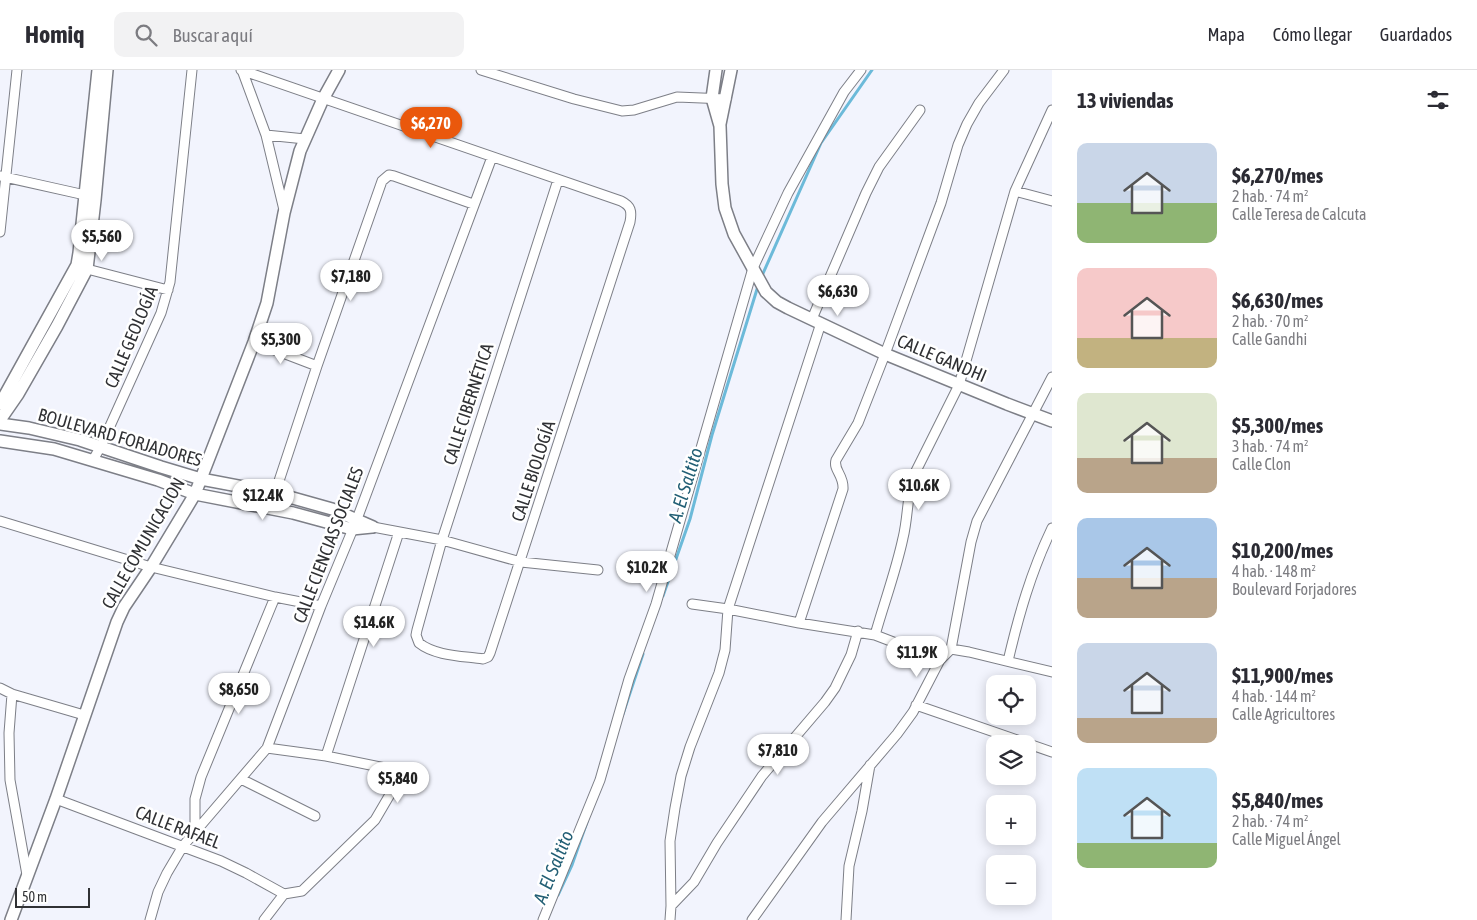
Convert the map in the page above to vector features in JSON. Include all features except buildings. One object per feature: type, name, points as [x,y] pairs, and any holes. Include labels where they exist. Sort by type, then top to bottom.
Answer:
[{"type":"street","points":[[0,232],[3,177],[16,70]]},
{"type":"street","points":[[0,404],[76,264],[79,253],[98,70]]},
{"type":"street","points":[[0,420],[9,410],[38,360],[87,269],[96,200],[106,70]]},
{"type":"street","name":"CALLE GEOLOGÍA","points":[[93,460],[161,313],[168,290],[192,70]]},
{"type":"street","points":[[241,70],[558,180]]},
{"type":"street","points":[[241,70],[266,135],[284,213]]},
{"type":"street","name":"CALLE COMUNICACION","points":[[11,920],[56,799],[117,622],[124,607],[151,567],[195,494],[254,342],[273,276],[284,213],[296,165],[305,139],[339,70]]},
{"type":"street","points":[[481,70],[574,99],[622,111],[634,110],[677,97],[726,99]]},
{"type":"street","name":"CALLE GANDHI","points":[[716,70],[712,98],[720,126],[722,184],[725,208],[734,234],[766,292],[777,302],[885,354],[1052,421]]},
{"type":"street","name":"CALLE GANDHI","points":[[720,126],[731,70]]},
{"type":"street","points":[[543,920],[600,780],[630,679],[656,604],[753,268],[788,193],[844,92],[861,70]]},
{"type":"street","points":[[799,623],[843,489],[844,482],[835,465],[836,460],[858,423],[885,354],[941,203],[966,124],[1004,70]]},
{"type":"street","points":[[670,920],[670,841],[676,800],[690,747],[719,673],[725,650],[728,609],[817,321],[866,193],[879,167],[920,110]]},
{"type":"street","points":[[875,636],[900,553],[906,520],[908,493],[913,477],[960,385],[1015,191],[1052,110]]},
{"type":"street","points":[[266,135],[305,139]]},
{"type":"street","name":"CALLE CIENCIAS SOCIALES","points":[[150,920],[158,892],[183,846],[268,748],[492,157]]},
{"type":"street","points":[[275,492],[379,186],[385,177],[389,175],[399,177],[473,204]]},
{"type":"street","points":[[3,177],[85,195]]},
{"type":"street","name":"CALLE BIOLOGÍA","points":[[417,640],[422,646],[443,652],[483,659],[488,657],[521,562],[630,222],[631,210],[626,203],[558,180]]},
{"type":"street","name":"CALLE CIBERNÉTICA","points":[[417,640],[417,630],[442,540],[558,180]]},
{"type":"street","points":[[1015,191],[1052,201]]},
{"type":"street","points":[[87,269],[168,290]]},
{"type":"street","points":[[254,342],[317,366]]},
{"type":"street","points":[[752,920],[811,836],[897,734],[916,705],[940,660],[951,649],[971,542],[977,521],[1052,377]]},
{"type":"street","name":"BOULEVARD FORJADORES","points":[[0,424],[29,428],[101,446],[161,467],[201,478],[275,492],[332,509],[354,524]]},
{"type":"street","name":"BOULEVARD FORJADORES","points":[[0,441],[54,449],[158,480],[195,494],[442,540],[521,562],[598,570]]},
{"type":"street","points":[[0,523],[151,567],[275,597],[321,606]]},
{"type":"street","points":[[1008,661],[1020,609],[1035,566],[1052,528]]},
{"type":"street","points":[[326,756],[399,532]]},
{"type":"street","points":[[195,832],[195,799],[201,777],[275,597]]},
{"type":"street","points":[[692,604],[858,632],[875,636],[940,660]]},
{"type":"street","points":[[671,906],[694,882],[717,843],[762,776],[835,688],[851,656],[858,632]]},
{"type":"street","points":[[951,649],[1052,672]]},
{"type":"street","points":[[0,688],[12,694],[84,715]]},
{"type":"street","points":[[12,694],[9,733],[10,780],[27,875]]},
{"type":"street","points":[[916,705],[1052,752]]},
{"type":"street","points":[[264,920],[284,894],[302,891],[375,820],[394,784],[390,771],[385,768],[326,756],[268,748]]},
{"type":"street","points":[[846,920],[849,866],[864,802],[870,764]]},
{"type":"street","points":[[241,779],[315,816]]},
{"type":"street","name":"CALLE RAFAEL","points":[[56,799],[183,846],[246,873],[284,894]]},
{"type":"waterway","name":"A. El Saltito","points":[[761,278],[821,143],[872,70]]},
{"type":"waterway","name":"A. El Saltito","points":[[663,596],[690,519],[712,435],[758,286]]},
{"type":"waterway","name":"A. El Saltito","points":[[623,714],[643,654]]},
{"type":"waterway","name":"A. El Saltito","points":[[558,895],[572,865],[587,822]]}]
